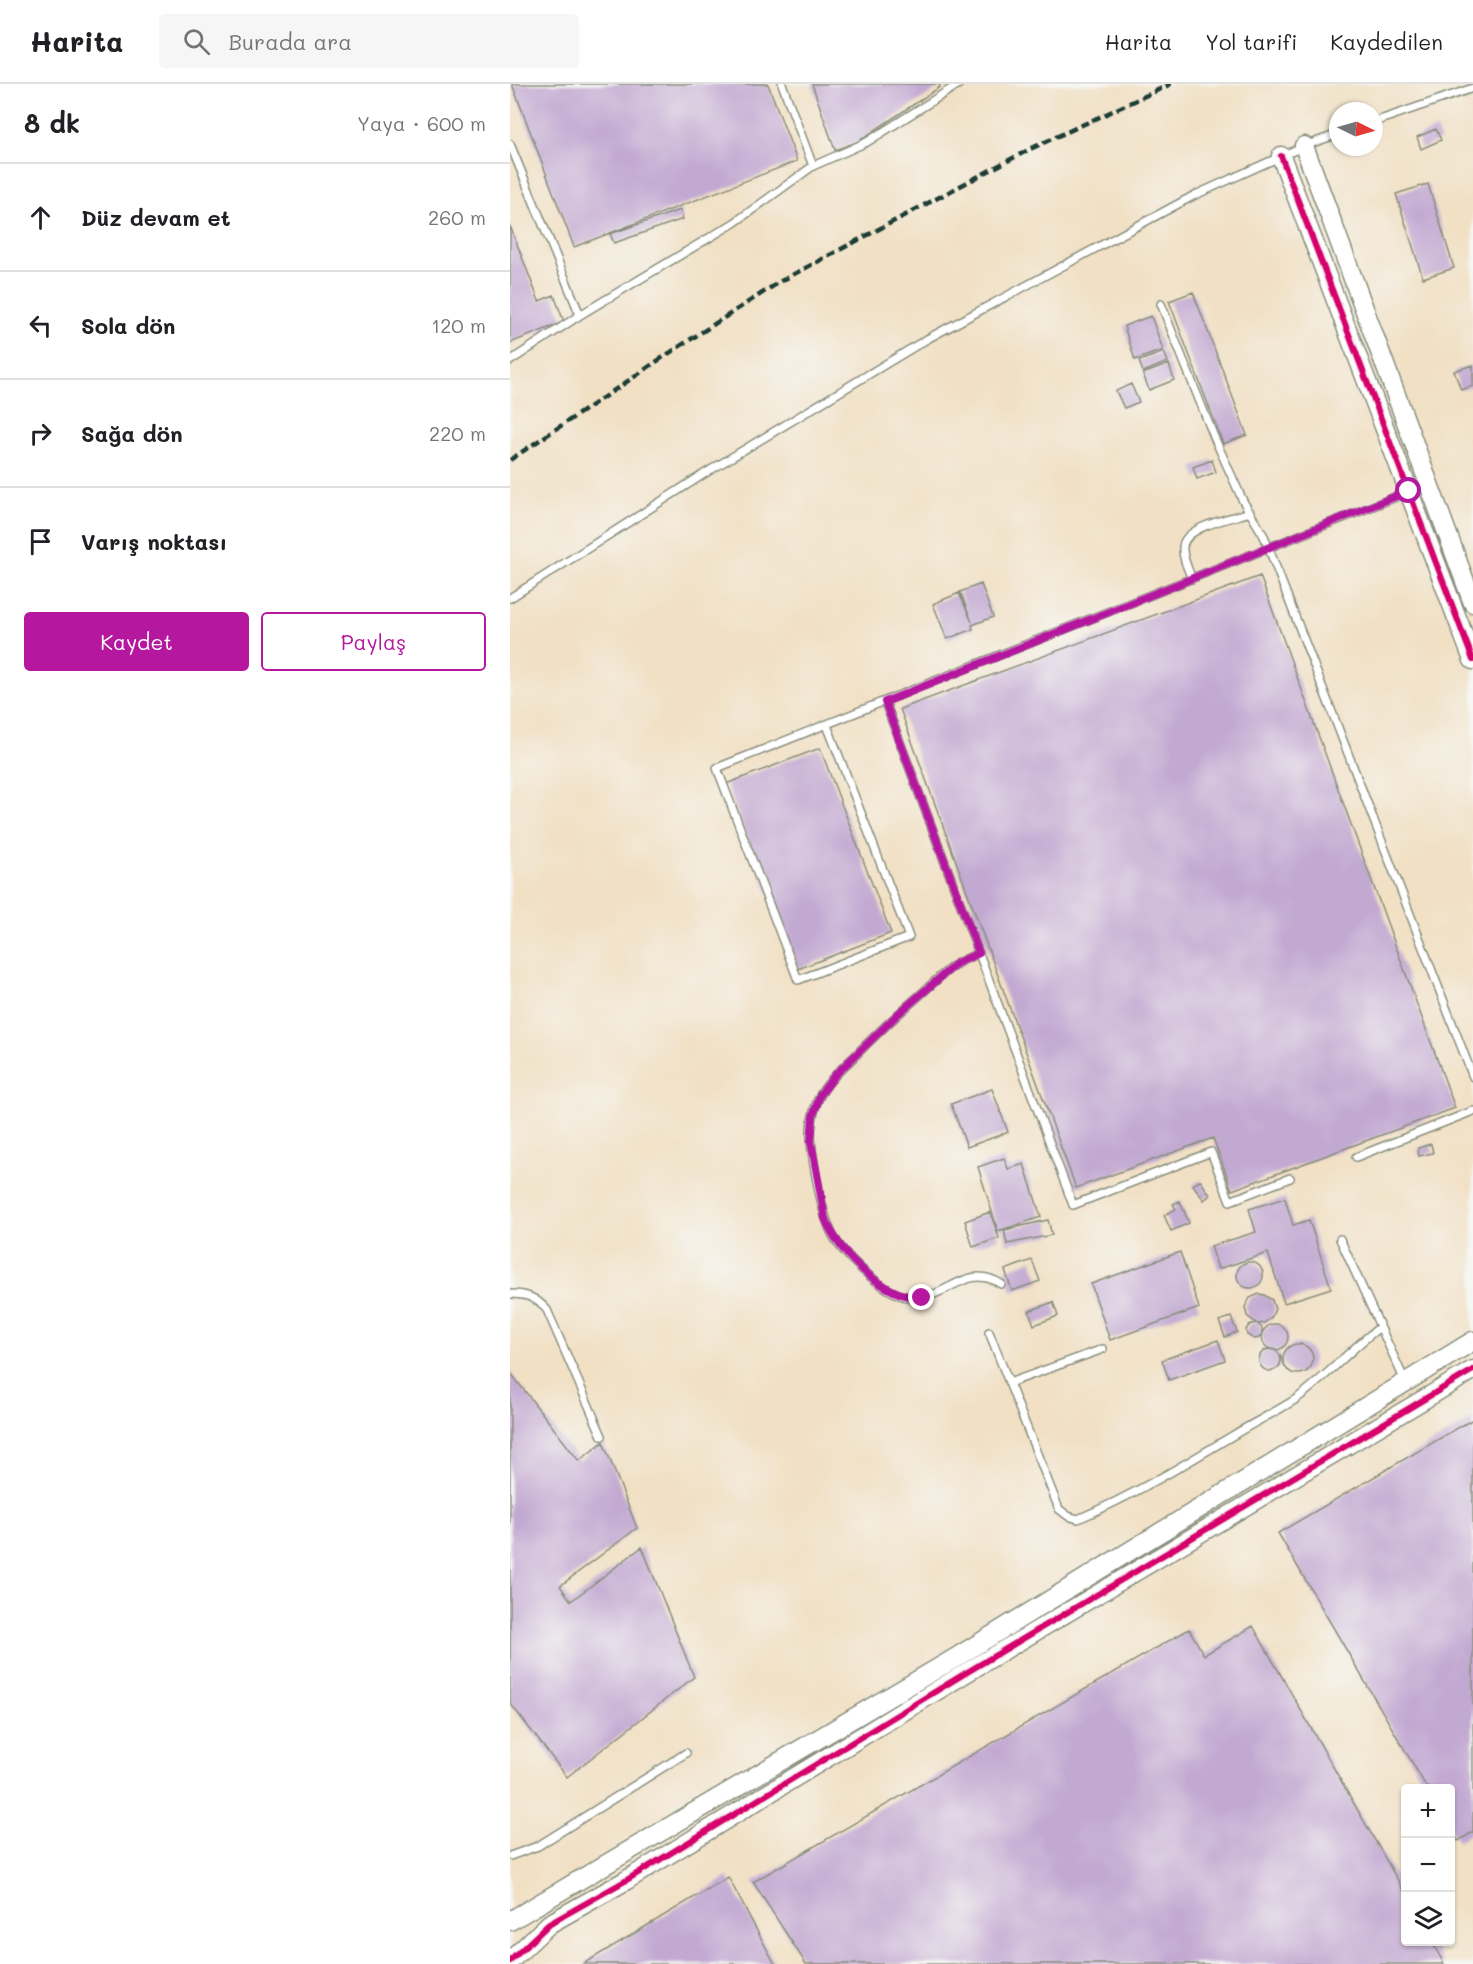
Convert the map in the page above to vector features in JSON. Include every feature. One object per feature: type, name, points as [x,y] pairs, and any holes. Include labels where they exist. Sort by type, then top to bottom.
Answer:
[{"type":"street","points":[[1304,146],[1473,603]]},
{"type":"street","points":[[1281,156],[1473,660]]},
{"type":"street","points":[[510,1961],[549,1924],[625,1881],[1473,1341]]},
{"type":"street","points":[[510,1921],[1419,1404],[1473,1370]]},
{"type":"street","points":[[1406,1382],[1419,1404]]},
{"type":"lane","points":[[782,84],[813,166]]},
{"type":"lane","points":[[510,361],[580,315],[735,223],[813,166],[867,142],[959,84]]},
{"type":"lane","points":[[1383,119],[1473,88]]},
{"type":"lane","points":[[510,598],[704,474],[927,339],[1193,196],[1304,146],[1329,137]]},
{"type":"lane","points":[[510,144],[580,315]]},
{"type":"lane","points":[[1161,304],[1214,437],[1243,501],[1264,536],[1473,1077]]},
{"type":"lane","points":[[827,725],[909,937],[798,980],[717,768],[1409,491]]},
{"type":"lane","points":[[1192,579],[1183,552],[1187,536],[1196,530],[1250,512]]},
{"type":"lane","points":[[885,702],[1073,1205],[1211,1152],[1230,1201],[1290,1178]]},
{"type":"lane","points":[[979,953],[957,963],[898,1014],[835,1075],[820,1095],[816,1105],[811,1142],[822,1206],[829,1229],[847,1256],[885,1287],[905,1296],[922,1298],[930,1297],[971,1277],[987,1277],[1001,1284]]},
{"type":"lane","points":[[1356,1157],[1473,1111]]},
{"type":"lane","points":[[1340,1239],[1406,1382]]},
{"type":"lane","points":[[510,1294],[531,1296],[547,1310],[602,1436]]},
{"type":"lane","points":[[989,1332],[1059,1509],[1068,1516],[1078,1519],[1158,1480],[1295,1400],[1380,1327]]},
{"type":"lane","points":[[1009,1383],[1103,1348]]},
{"type":"lane","points":[[510,1856],[538,1846],[686,1754]]},
{"type":"building","points":[[512,84],[768,84],[797,161],[574,247]]},
{"type":"building","points":[[812,84],[939,84],[940,87],[857,142],[835,150]]},
{"type":"building","points":[[1436,129],[1441,140],[1421,149],[1417,137]]},
{"type":"building","points":[[1428,184],[1454,268],[1423,278],[1396,194]]},
{"type":"building","points":[[680,210],[683,219],[614,243],[610,234]]},
{"type":"building","points":[[510,226],[539,301],[554,295],[564,322],[510,343]]},
{"type":"building","points":[[1193,292],[1247,435],[1223,444],[1169,301]]},
{"type":"building","points":[[1151,316],[1163,350],[1135,360],[1124,326]]},
{"type":"building","points":[[1164,352],[1168,362],[1143,372],[1139,361]]},
{"type":"building","points":[[1169,364],[1174,380],[1149,390],[1143,374]]},
{"type":"building","points":[[1473,365],[1473,386],[1461,390],[1454,371]]},
{"type":"building","points":[[1131,384],[1139,402],[1124,408],[1116,391]]},
{"type":"building","points":[[1212,460],[1216,472],[1197,479],[1193,467]]},
{"type":"building","points":[[1260,576],[1455,1108],[1232,1190],[1213,1138],[1076,1188],[900,709]]},
{"type":"building","points":[[981,584],[993,617],[972,625],[973,629],[947,639],[933,604],[959,593],[972,622],[960,592]]},
{"type":"building","points":[[820,748],[891,933],[798,969],[726,784]]},
{"type":"building","points":[[992,1089],[1008,1132],[967,1147],[951,1104]]},
{"type":"building","points":[[1431,1144],[1433,1153],[1419,1156],[1418,1148]]},
{"type":"building","points":[[1004,1158],[1008,1169],[1024,1164],[1041,1217],[998,1231],[978,1167]]},
{"type":"building","points":[[1200,1180],[1210,1195],[1204,1200],[1193,1185]]},
{"type":"building","points":[[1285,1198],[1293,1225],[1309,1220],[1331,1288],[1284,1303],[1268,1253],[1218,1269],[1211,1246],[1256,1232],[1249,1209]]},
{"type":"building","points":[[1180,1201],[1189,1223],[1171,1231],[1164,1215],[1176,1209],[1173,1204]]},
{"type":"building","points":[[990,1212],[999,1238],[973,1247],[965,1221]]},
{"type":"building","points":[[1048,1220],[1052,1235],[1007,1244],[1004,1230]]},
{"type":"building","points":[[1180,1252],[1199,1308],[1110,1340],[1091,1284]]},
{"type":"building","points":[[1032,1260],[1040,1281],[1012,1291],[1005,1270]]},
{"type":"building","points":[[1250,1262],[1259,1266],[1263,1275],[1259,1284],[1250,1288],[1241,1284],[1237,1275],[1241,1266]]},
{"type":"building","points":[[1259,1294],[1272,1300],[1275,1309],[1271,1318],[1258,1324],[1262,1328],[1262,1334],[1259,1338],[1254,1339],[1247,1335],[1246,1330],[1249,1325],[1256,1323],[1247,1316],[1245,1307],[1250,1298]]},
{"type":"building","points":[[1053,1302],[1058,1316],[1034,1325],[1029,1311]]},
{"type":"building","points":[[1231,1317],[1237,1332],[1225,1337],[1219,1321]]},
{"type":"building","points":[[1275,1324],[1284,1328],[1288,1337],[1284,1346],[1275,1350],[1266,1346],[1262,1337],[1266,1328]]},
{"type":"building","points":[[1218,1340],[1225,1360],[1169,1380],[1162,1360]]},
{"type":"building","points":[[1298,1344],[1304,1345],[1312,1353],[1312,1365],[1304,1373],[1298,1374],[1292,1373],[1284,1365],[1283,1359],[1284,1353],[1292,1345]]},
{"type":"building","points":[[1270,1349],[1278,1352],[1281,1360],[1278,1368],[1270,1371],[1262,1368],[1259,1360],[1262,1352]]},
{"type":"building","points":[[510,1372],[579,1461],[603,1442],[637,1528],[560,1586],[571,1601],[642,1547],[694,1677],[567,1777],[510,1703]]},
{"type":"building","points":[[1473,1419],[1473,1832],[1458,1841],[1455,1836],[1455,1784],[1425,1784],[1278,1533]]},
{"type":"building","points":[[1253,1626],[1401,1886],[1401,1946],[1434,1946],[1444,1964],[806,1964],[753,1882],[1189,1629],[1204,1655]]},
{"type":"building","points":[[728,1877],[775,1964],[583,1964]]},
{"type":"railway","points":[[510,460],[781,281],[1030,149],[1171,84]]},
{"type":"cycle path","points":[[1281,156],[1473,660]]},
{"type":"cycle path","points":[[510,1961],[549,1924],[625,1881],[964,1674],[1473,1370]]},
{"type":"route","points":[[922,1298],[891,1291],[840,1248],[825,1218],[811,1142],[816,1105],[820,1095],[835,1075],[898,1014],[957,963],[979,953],[885,702],[1409,491]]}]
